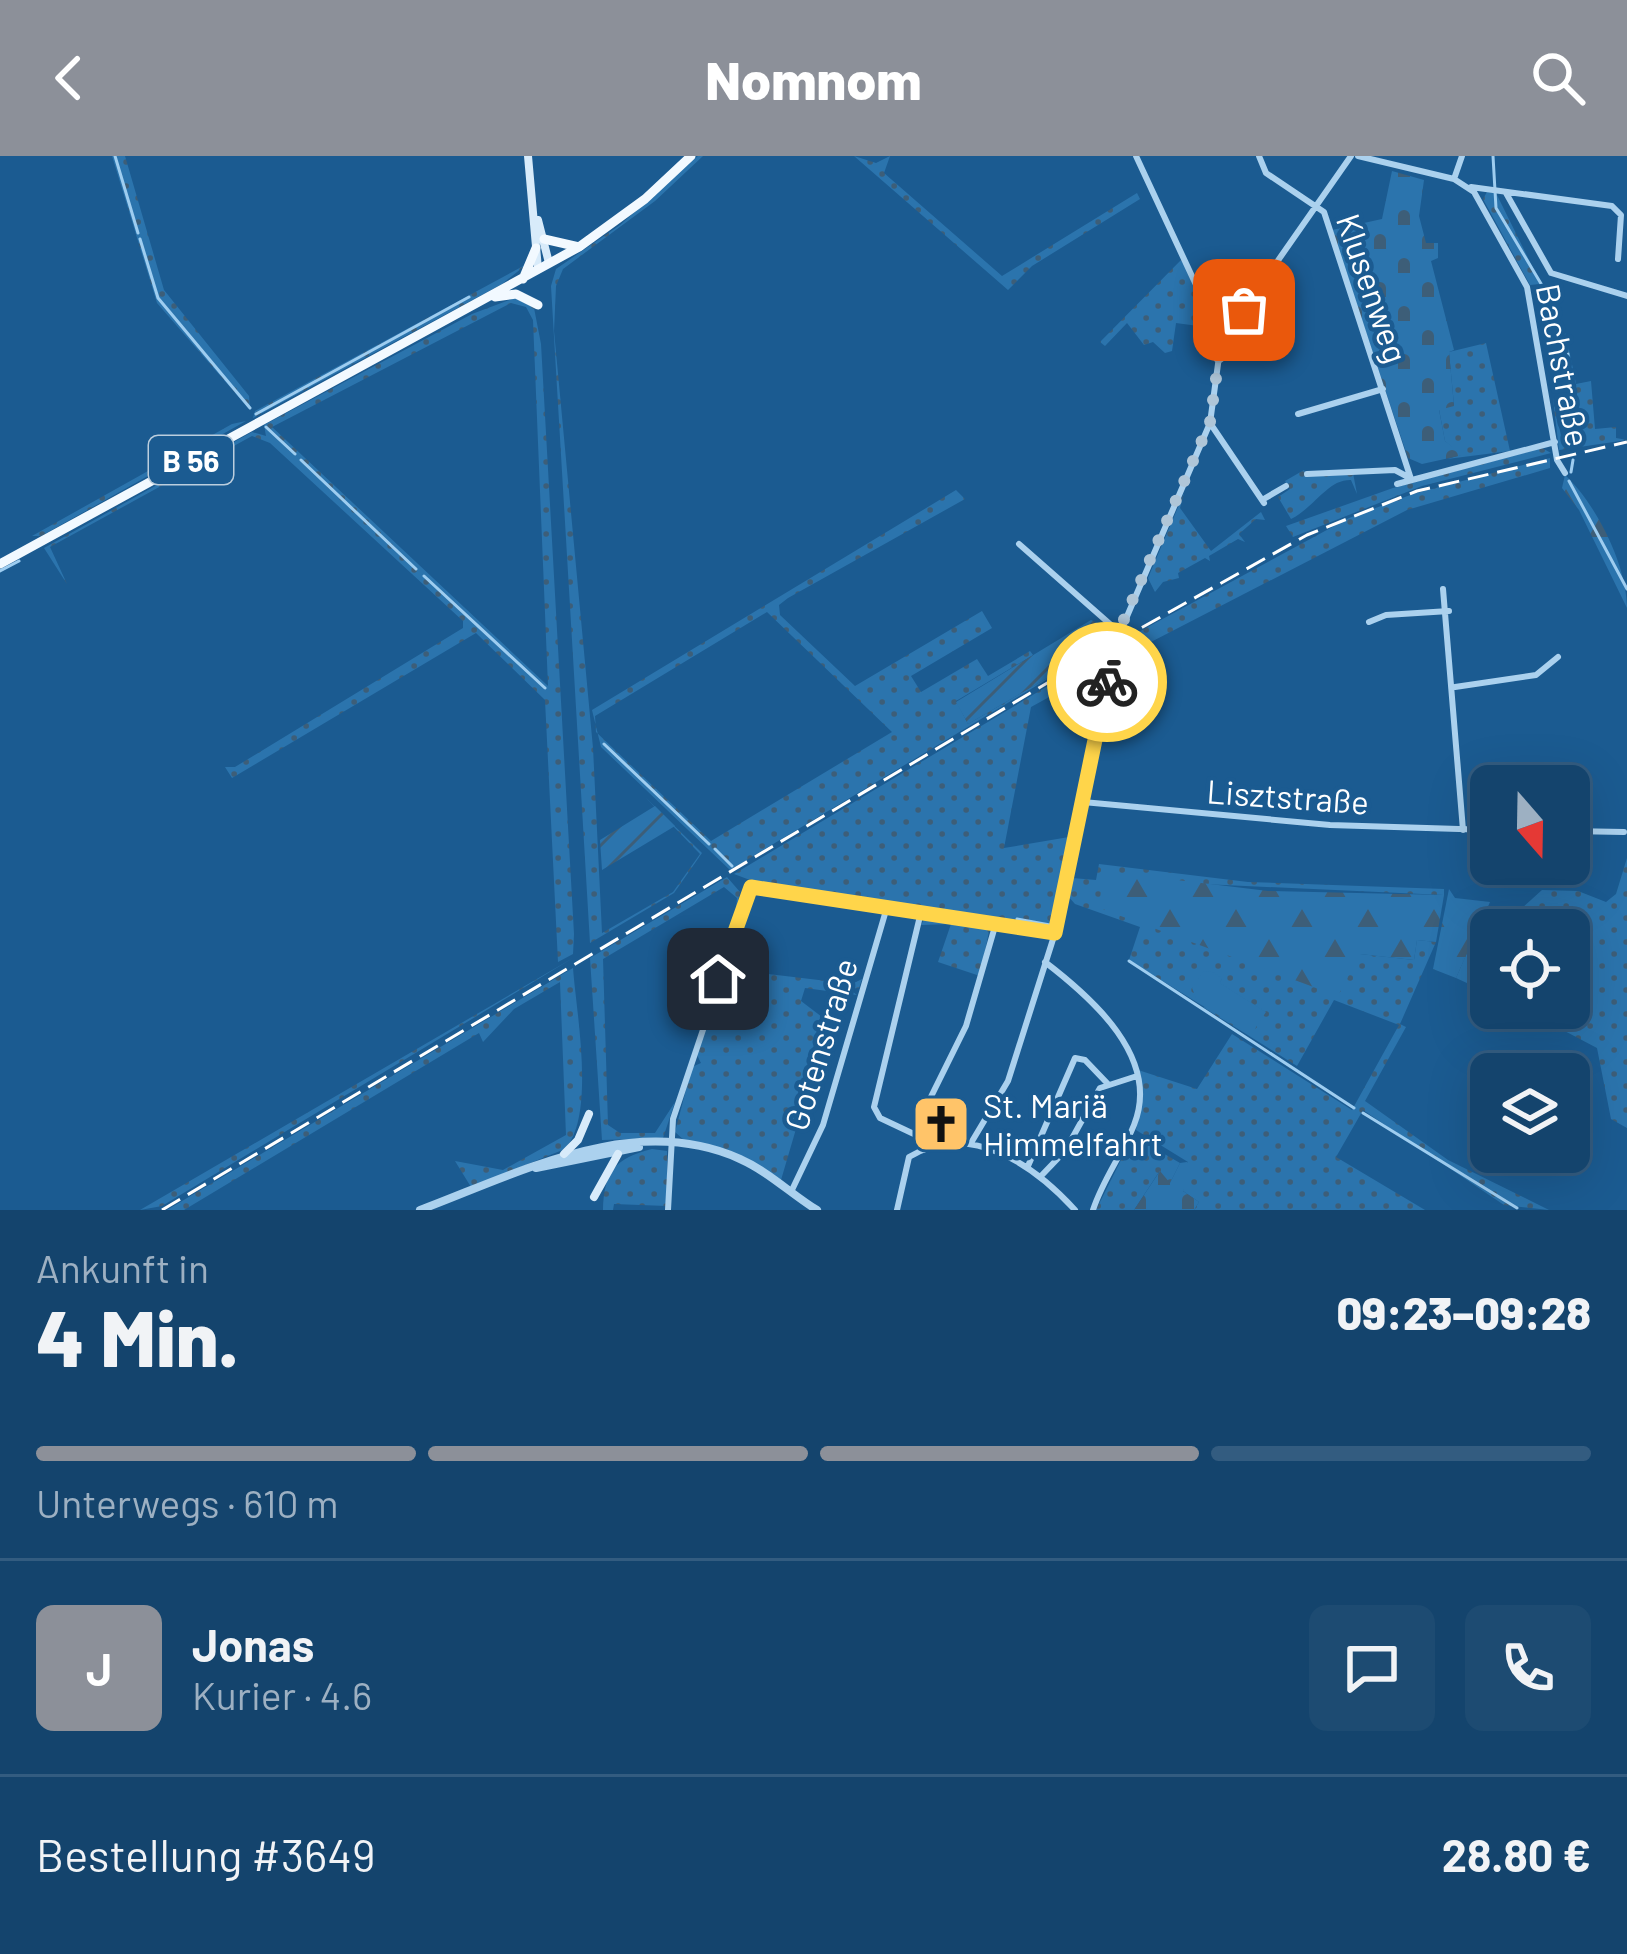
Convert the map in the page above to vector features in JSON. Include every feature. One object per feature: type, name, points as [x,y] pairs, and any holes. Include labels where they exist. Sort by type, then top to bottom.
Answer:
[{"type":"main road","points":[[528,156],[536,248],[543,268]]},
{"type":"main road","name":"B 56","points":[[0,564],[543,268],[645,199],[691,156]]},
{"type":"main road","points":[[534,207],[544,238],[543,268]]},
{"type":"main road","points":[[544,238],[578,247]]},
{"type":"main road","points":[[523,279],[536,248]]},
{"type":"main road","points":[[489,297],[516,295],[538,305]]},
{"type":"main road","points":[[564,1154],[578,1140],[589,1114]]},
{"type":"main road","points":[[594,1197],[618,1154]]},
{"type":"street","points":[[1136,156],[1211,317],[1226,332]]},
{"type":"street","points":[[1259,156],[1266,173],[1316,205]]},
{"type":"street","points":[[970,1143],[1008,1081],[1055,933],[1119,632],[1210,422],[1217,353],[1226,332],[1264,285],[1316,205],[1354,156],[1454,179],[1470,188],[1618,209],[1618,259]]},
{"type":"street","points":[[1454,179],[1462,156]]},
{"type":"street","name":"Bachstraße","points":[[1470,188],[1527,287],[1555,442],[1565,472]]},
{"type":"street","points":[[1506,193],[1548,270],[1572,283],[1627,296]]},
{"type":"street","name":"Klusenweg","points":[[1316,205],[1324,212],[1412,479]]},
{"type":"street","name":"Klusenweg","points":[[1298,415],[1383,389]]},
{"type":"street","points":[[1210,422],[1263,502],[1286,486]]},
{"type":"street","points":[[1397,484],[1555,442]]},
{"type":"street","points":[[1307,474],[1322,469],[1395,470],[1412,479]]},
{"type":"street","points":[[1019,544],[1119,632]]},
{"type":"street","points":[[1443,589],[1449,611],[1463,830]]},
{"type":"street","points":[[1369,622],[1386,615],[1449,611]]},
{"type":"street","points":[[1454,687],[1536,675],[1558,657]]},
{"type":"street","name":"Lisztstraße","points":[[1083,802],[1310,824],[1470,830]]},
{"type":"street","points":[[1590,831],[1624,832]]},
{"type":"street","points":[[668,1210],[673,1119],[751,887],[1055,933]]},
{"type":"street","name":"Gotenstraße","points":[[791,1192],[823,1125],[887,907]]},
{"type":"street","points":[[921,912],[874,1105],[880,1118],[916,1135],[923,1150]]},
{"type":"street","points":[[916,1135],[966,1026],[996,923]]},
{"type":"street","points":[[1045,962],[1113,1027],[1137,1076],[1137,1118],[1093,1210]]},
{"type":"street","points":[[1028,1166],[1075,1058],[1085,1060],[1106,1083]]},
{"type":"street","points":[[1042,1175],[1062,1155],[1106,1083],[1137,1076]]},
{"type":"street","points":[[901,1210],[903,1166],[923,1150],[970,1143],[1028,1166],[1075,1210]]},
{"type":"street","points":[[421,1210],[564,1154],[603,1145],[670,1144],[735,1156],[818,1210]]},
{"type":"street","points":[[529,1169],[644,1145]]},
{"type":"green space","points":[[112,156],[125,156],[164,290],[249,396],[250,410],[157,303]]},
{"type":"green space","points":[[703,156],[655,201],[563,269],[556,286],[554,331],[593,748],[602,933],[673,892],[700,854],[646,798],[702,853],[674,893],[590,943],[551,286],[556,269],[620,225]]},
{"type":"green space","points":[[854,156],[876,163],[890,156],[884,173],[1002,276],[1137,193],[1140,199],[1032,266],[1008,290]]},
{"type":"green space","points":[[1392,171],[1424,180],[1419,216],[1426,243],[1438,243],[1438,258],[1431,261],[1454,350],[1449,352],[1454,406],[1439,410],[1445,441],[1463,455],[1422,464],[1408,458],[1332,230],[1382,219]]},
{"type":"green space","points":[[1487,192],[1496,193],[1566,335],[1576,384],[1591,381],[1595,429],[1616,427],[1616,438],[1627,440],[1559,450],[1553,398],[1563,445],[1568,444],[1569,422],[1561,343],[1540,284],[1530,285],[1483,199]]},
{"type":"green space","points":[[1183,258],[1218,337],[1208,336],[1206,327],[1176,323],[1172,351],[1165,353],[1153,342],[1144,345],[1127,323],[1105,346],[1100,342]]},
{"type":"green space","points":[[527,264],[502,284],[253,418],[255,411]]},
{"type":"green space","points":[[515,298],[534,308],[541,344],[574,934],[573,954],[558,962],[545,700],[476,633],[232,778],[225,767],[235,767],[463,628],[463,621],[270,443],[252,436],[50,547],[67,584],[44,548],[252,432],[266,436],[264,425],[472,314]],"holes":[[[511,303],[526,307],[533,320],[548,686],[272,427]]]},
{"type":"green space","points":[[1486,343],[1510,451],[1447,459],[1461,455],[1445,441],[1439,409],[1454,405],[1449,352]]},
{"type":"green space","points":[[246,421],[41,536],[32,536],[232,424]]},
{"type":"green space","points":[[1542,448],[1551,453],[1422,486],[1293,537],[1286,526],[1393,488]]},
{"type":"green space","points":[[1550,458],[1550,468],[1407,510],[1118,659],[1122,641],[1349,518],[1413,494]]},
{"type":"green space","points":[[1304,470],[1307,476],[1353,473],[1357,494],[1351,480],[1343,481],[1291,519],[1278,497],[1290,489],[1285,481]]},
{"type":"green space","points":[[1565,475],[1608,537],[1622,574],[1627,608],[1579,510],[1562,488]]},
{"type":"green space","points":[[956,490],[965,499],[788,598],[779,605],[780,615],[855,686],[982,611],[992,628],[911,676],[921,692],[977,659],[988,676],[1030,651],[1033,655],[956,701],[968,724],[1109,642],[730,870],[601,747],[598,734],[711,841],[892,732],[767,612],[595,716],[596,725],[592,710]]},
{"type":"green space","points":[[1184,493],[1180,508],[1211,551],[1261,512],[1265,520],[1256,519],[1239,534],[1245,542],[1238,539],[1209,556],[1210,561],[1205,558],[1178,573],[1179,578],[1163,582],[1155,592],[1148,578]]},
{"type":"green space","points":[[1091,620],[1100,624],[1109,642],[968,724],[956,702]]},
{"type":"green space","points":[[1108,650],[1104,667],[1031,707],[1004,848],[1069,837],[1050,928],[771,888],[734,874]]},
{"type":"green space","points":[[655,806],[675,826],[602,870],[600,840]]},
{"type":"green space","points":[[1627,858],[1627,1128],[1611,1119],[1597,1048],[1561,1029],[1590,1029],[1590,909],[1521,909],[1542,890],[1578,891],[1606,902],[1616,894]]},
{"type":"green space","points":[[1099,864],[1248,882],[1444,889],[1444,895],[1203,884],[1360,954],[1414,960],[1417,940],[1436,942],[1400,1024],[1406,1027],[1365,1101],[1448,1160],[1549,1210],[1504,1205],[1363,1110],[1336,1157],[1425,1210],[1194,1210],[1199,1202],[1183,1191],[1188,1162],[1136,1130],[1142,1098],[1138,1070],[1197,1089],[1232,1034],[1352,1110],[1399,1025],[1334,1000],[1297,1066],[1203,1007],[1265,1012],[1219,983],[1222,979],[1198,1003],[1129,960],[1140,927],[1075,904],[1068,896],[1072,878],[1096,880]]},
{"type":"green space","points":[[1103,873],[1268,891],[1444,895],[1436,942],[1417,940],[1414,960],[1360,954],[1338,996],[1099,908]]},
{"type":"green space","points":[[727,877],[740,892],[736,910],[737,898],[724,887],[603,959],[608,1125],[620,1133],[655,1133],[675,1102],[663,1138],[602,1140],[590,958]]},
{"type":"green space","points":[[1449,889],[1455,898],[1490,902],[1487,909],[1470,909],[1470,947],[1456,978],[1433,969]]},
{"type":"green space","points":[[926,916],[990,926],[980,976],[938,962],[951,924],[921,925]]},
{"type":"green space","points":[[1470,946],[1470,984],[1456,978]]},
{"type":"green space","points":[[573,958],[162,1206],[140,1210]]},
{"type":"green space","points":[[573,968],[582,1088],[580,1112],[565,1149],[471,1187],[455,1161],[503,1170],[566,1135],[560,982],[514,1009],[483,1042],[479,1033],[184,1210],[167,1210]]},
{"type":"green space","points":[[725,969],[852,984],[862,979],[859,988],[849,989],[857,995],[805,988],[801,1001],[822,1017],[812,1052],[818,1054],[781,1180],[745,1157],[685,1141],[675,1132],[692,1067],[701,1063],[696,1053]]},
{"type":"green space","points":[[1203,972],[1222,978],[1220,983],[1266,1012],[1251,1035],[1198,1003],[1192,988]]},
{"type":"green space","points":[[1133,1136],[1180,1163],[1170,1183],[1159,1172],[1134,1210],[1096,1210]]},
{"type":"green space","points":[[652,1149],[667,1151],[667,1206],[614,1204],[613,1210],[603,1210],[614,1169],[629,1157]]},
{"type":"green space","points":[[1180,1163],[1195,1167],[1183,1191],[1199,1202],[1194,1210],[1134,1210],[1160,1171],[1170,1183]]},
{"type":"waterway","points":[[115,156],[138,233]]},
{"type":"waterway","points":[[1493,156],[1496,208],[1543,287],[1566,341]]},
{"type":"waterway","points":[[140,239],[158,298],[250,408]]},
{"type":"waterway","points":[[256,414],[469,297]]},
{"type":"waterway","points":[[1568,354],[1571,447]]},
{"type":"waterway","points":[[266,427],[295,454]]},
{"type":"waterway","points":[[301,460],[416,569]]},
{"type":"waterway","points":[[1571,472],[1573,460]]},
{"type":"waterway","points":[[1569,481],[1627,589]]},
{"type":"waterway","points":[[0,571],[19,561]]},
{"type":"waterway","points":[[424,576],[545,688]]},
{"type":"waterway","points":[[604,744],[709,844]]},
{"type":"waterway","points":[[715,849],[732,866]]},
{"type":"waterway","points":[[1017,919],[1050,925]]},
{"type":"waterway","points":[[1129,961],[1354,1108]]},
{"type":"waterway","points":[[1363,1113],[1517,1208]]},
{"type":"railway","points":[[162,1210],[1116,642],[1307,535],[1417,491],[1627,442]]},
{"type":"way so far","points":[[1107,682],[1122,624],[1210,422],[1221,342],[1244,310]]},
{"type":"place","name":"St. Mariä Himmelfahrt","points":[[941,1124]]},
{"type":"route","points":[[718,979],[751,887],[1055,933],[1107,682]]}]
